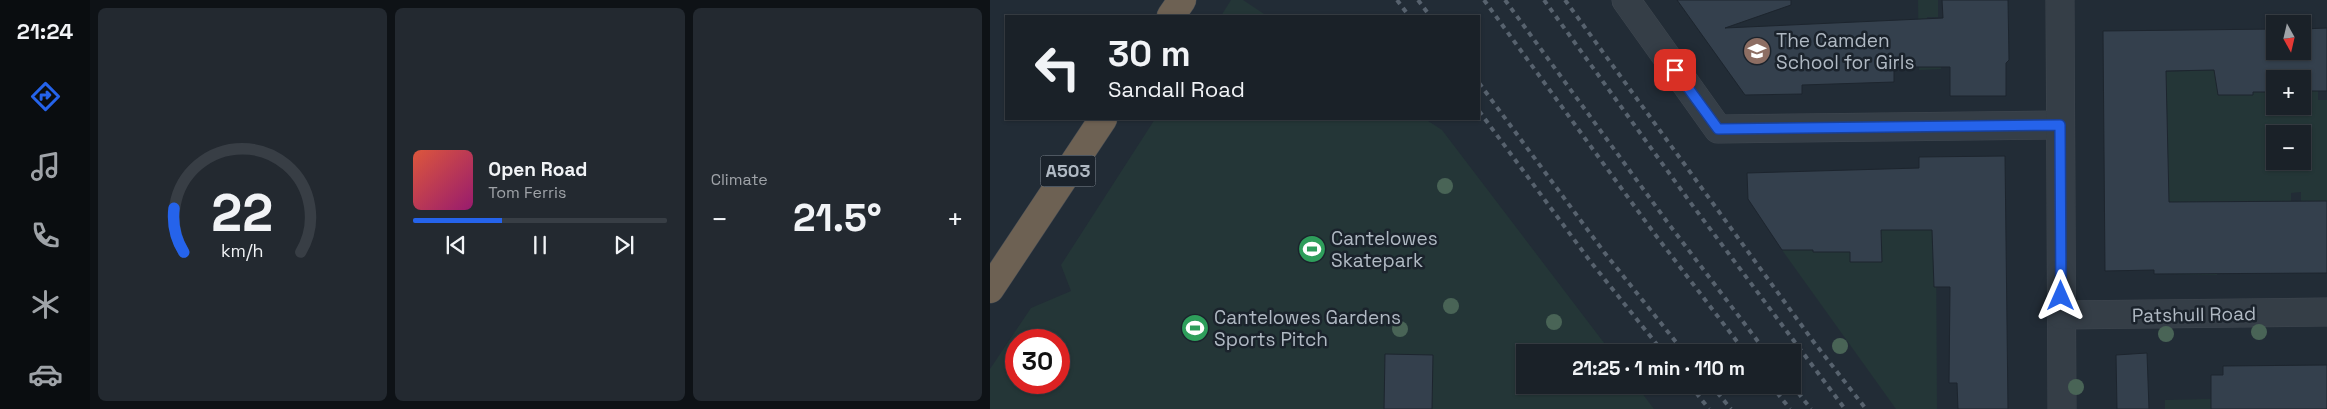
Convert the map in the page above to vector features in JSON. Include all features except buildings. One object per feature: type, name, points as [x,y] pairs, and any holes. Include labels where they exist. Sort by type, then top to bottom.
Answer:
[{"type":"highway","points":[[1172,15],[1182,0]]},
{"type":"highway","name":"A503","points":[[990,289],[1102,120]]},
{"type":"street","points":[[1626,0],[1718,129],[2060,125]]},
{"type":"street","points":[[2060,0],[2062,409]]},
{"type":"street","name":"Patshull Road","points":[[2061,315],[2327,312]]},
{"type":"shaded area","points":[[1231,0],[1243,0],[1266,15],[1222,15]]},
{"type":"shaded area","points":[[1918,0],[1938,0],[1938,17],[1927,17],[1927,42],[1941,42],[1941,69],[1919,70]]},
{"type":"shaded area","points":[[2217,70],[2218,94],[2253,95],[2253,80],[2266,85],[2266,115],[2311,115],[2311,91],[2318,91],[2318,100],[2327,100],[2327,201],[2301,202],[2301,192],[2291,193],[2291,202],[2215,202],[2217,275],[2169,274],[2167,101],[2164,101],[2163,72]]},
{"type":"shaded area","points":[[1154,120],[1427,120],[1442,130],[1605,344],[1516,344],[1516,394],[1643,394],[1654,409],[990,409],[990,369],[1005,347],[1005,394],[1070,394],[1070,329],[1017,329],[1031,308],[1071,291],[1061,265]]},
{"type":"shaded area","points":[[1849,216],[1851,262],[1881,262],[1881,217],[1903,230],[1936,230],[1937,409],[1896,409],[1782,250],[1813,250],[1813,252],[1821,252],[1821,246]]},
{"type":"shaded area","points":[[2211,399],[2211,409],[2165,409],[2165,400]]},
{"type":"railway","points":[[1397,0],[1408,15]]},
{"type":"railway","points":[[1418,0],[1429,15]]},
{"type":"railway","points":[[1484,0],[1654,233],[1739,344]]},
{"type":"railway","points":[[1505,0],[1668,223],[1760,344]]},
{"type":"railway","points":[[1544,0],[1690,202],[1845,409]]},
{"type":"railway","points":[[1565,0],[1813,341],[1866,409]]},
{"type":"railway","points":[[1480,84],[1604,252],[1678,344]]},
{"type":"railway","points":[[1480,112],[1590,261],[1657,344]]},
{"type":"railway","points":[[1697,394],[1709,409]]},
{"type":"railway","points":[[1718,394],[1731,409]]},
{"type":"railway","points":[[1778,394],[1790,409]]},
{"type":"railway","points":[[1799,394],[1811,409]]},
{"type":"place","name":"The Camden School for Girls","points":[[1757,51]]},
{"type":"place","name":"Cantelowes Skatepark","points":[[1312,249]]},
{"type":"place","name":"Cantelowes Gardens Sports Pitch","points":[[1195,328]]},
{"type":"route","points":[[1675,70],[1718,129],[2060,125],[2061,296]]}]
